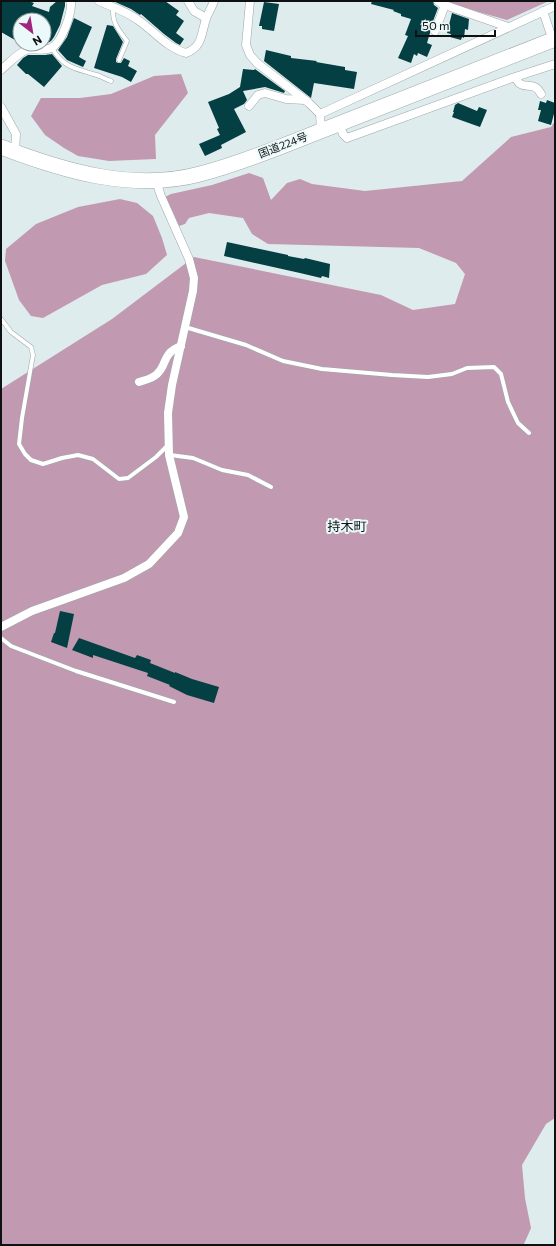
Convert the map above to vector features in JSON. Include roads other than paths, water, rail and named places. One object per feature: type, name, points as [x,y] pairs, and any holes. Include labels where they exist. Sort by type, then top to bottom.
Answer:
[{"type":"highway","name":"国道224号","points":[[8,149],[77,172],[106,178],[132,181],[156,181],[199,175],[242,161],[339,124],[553,35]]},
{"type":"street","points":[[52,48],[61,37],[68,22],[71,1]]},
{"type":"street","points":[[99,1],[125,12],[138,20],[169,46],[186,53],[197,47],[202,37],[206,18],[214,1]]},
{"type":"street","points":[[188,1],[194,11],[206,18]]},
{"type":"street","points":[[250,1],[246,45],[250,55],[257,63],[305,100],[320,114],[321,131]]},
{"type":"street","points":[[435,31],[441,3],[508,27]]},
{"type":"street","points":[[320,114],[555,6]]},
{"type":"street","points":[[543,11],[553,35]]},
{"type":"street","points":[[1,70],[24,52]]},
{"type":"street","points":[[339,124],[343,134],[347,138],[516,76],[555,64]]},
{"type":"street","points":[[516,76],[519,83],[523,85],[531,85],[537,88],[541,94]]},
{"type":"street","points":[[249,106],[258,95],[265,93],[286,99],[305,100]]},
{"type":"street","points":[[1,107],[16,134],[8,149]]},
{"type":"street","points":[[1,627],[32,611],[124,578],[149,564],[178,533],[184,517],[169,455],[168,413],[172,385],[193,291],[194,278],[189,259],[161,196],[156,181]]},
{"type":"street","points":[[139,382],[154,377],[158,373],[166,356],[173,349],[181,346]]},
{"type":"lane","points":[[113,7],[112,16],[114,23],[127,41],[119,60]]},
{"type":"lane","points":[[52,48],[56,55],[71,68],[94,74],[111,81]]},
{"type":"lane","points":[[1,319],[11,332],[31,347],[33,355],[19,444],[31,460],[43,464],[78,455],[92,459],[119,479],[128,478],[156,457],[169,444]]},
{"type":"lane","points":[[185,327],[246,346],[283,360],[322,369],[428,377],[452,374],[467,368],[494,367],[501,374],[508,402],[518,423],[528,433]]},
{"type":"lane","points":[[169,455],[193,458],[222,470],[248,476],[271,487]]},
{"type":"lane","points":[[1,638],[11,646],[76,671],[174,702]]},
{"type":"district","name":"持木町","points":[[347,526]]}]
